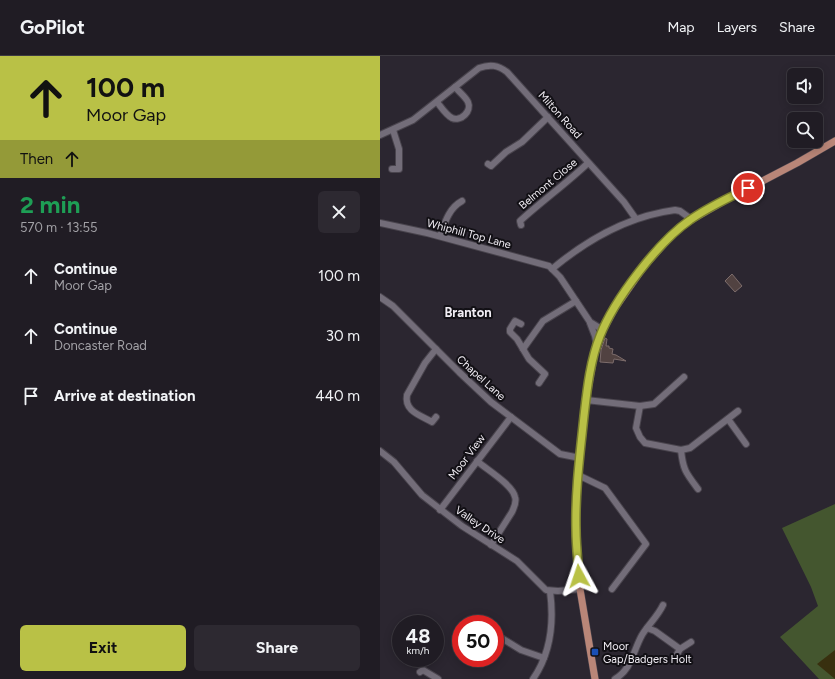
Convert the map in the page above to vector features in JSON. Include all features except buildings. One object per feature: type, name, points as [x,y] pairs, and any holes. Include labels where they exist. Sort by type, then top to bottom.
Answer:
[{"type":"main road","points":[[595,679],[580,589],[576,531],[578,475],[586,400],[597,346],[603,330],[615,308],[645,265],[674,233],[690,219],[797,163],[835,141]]},
{"type":"street","name":"Milton Road","points":[[380,135],[413,120],[479,68],[485,66],[497,66],[507,72],[548,117],[624,202],[636,219]]},
{"type":"street","points":[[437,102],[451,117],[455,118],[464,116],[467,112],[468,104],[455,87]]},
{"type":"street","points":[[491,166],[506,152],[522,142],[548,117]]},
{"type":"street","points":[[393,130],[399,149],[399,169]]},
{"type":"street","name":"Belmont Close","points":[[519,222],[546,197],[572,178],[588,162]]},
{"type":"street","points":[[440,236],[450,212],[459,201]]},
{"type":"street","points":[[597,346],[590,323],[576,301],[552,269],[602,234],[636,219],[675,210],[680,211],[690,219]]},
{"type":"street","name":"Whiphill Top Lane","points":[[380,223],[440,236],[540,263],[552,269]]},
{"type":"street","name":"Chapel Lane","points":[[380,297],[393,306],[477,389],[510,417],[560,454],[580,458]]},
{"type":"street","points":[[523,349],[543,321],[576,301]]},
{"type":"street","points":[[521,324],[512,319],[510,332],[532,362],[547,375],[539,383]]},
{"type":"street","points":[[590,323],[603,330]]},
{"type":"street","points":[[429,429],[434,420],[409,408],[406,400],[407,395],[436,349]]},
{"type":"street","points":[[586,400],[640,406],[654,404],[684,377]]},
{"type":"street","points":[[640,406],[636,428],[640,437],[645,443],[681,450],[690,448],[738,411]]},
{"type":"street","name":"Moor View","points":[[440,510],[510,417]]},
{"type":"street","points":[[728,419],[746,444]]},
{"type":"street","points":[[681,450],[685,472],[698,489]]},
{"type":"street","name":"Valley Drive","points":[[380,451],[394,462],[415,489],[440,510],[517,561],[542,587],[550,591]]},
{"type":"street","points":[[477,461],[510,487],[516,496],[515,506],[512,512],[491,545]]},
{"type":"street","points":[[578,475],[605,488],[646,544],[612,589]]},
{"type":"street","points":[[533,679],[544,658],[550,637],[552,611],[550,591],[580,589]]},
{"type":"street","points":[[619,678],[630,665],[641,637],[663,605]]},
{"type":"street","points":[[647,628],[655,631],[680,649]]},
{"type":"street","points":[[504,640],[521,650],[544,658]]},
{"type":"street","points":[[676,656],[680,649],[691,642]]},
{"type":"street","points":[[422,669],[438,679]]},
{"type":"green space","points":[[835,504],[835,679],[819,679],[780,637],[818,606],[811,587],[782,528]]},
{"type":"sand","points":[[835,650],[835,679],[817,664]]},
{"type":"place","name":"Moor Gap/Badgers Holt","points":[[595,652]]},
{"type":"district","name":"Branton","points":[[468,312]]},
{"type":"route","points":[[579,576],[576,531],[578,475],[586,400],[594,356],[607,320],[632,282],[655,253],[674,233],[690,219],[748,188]]}]
